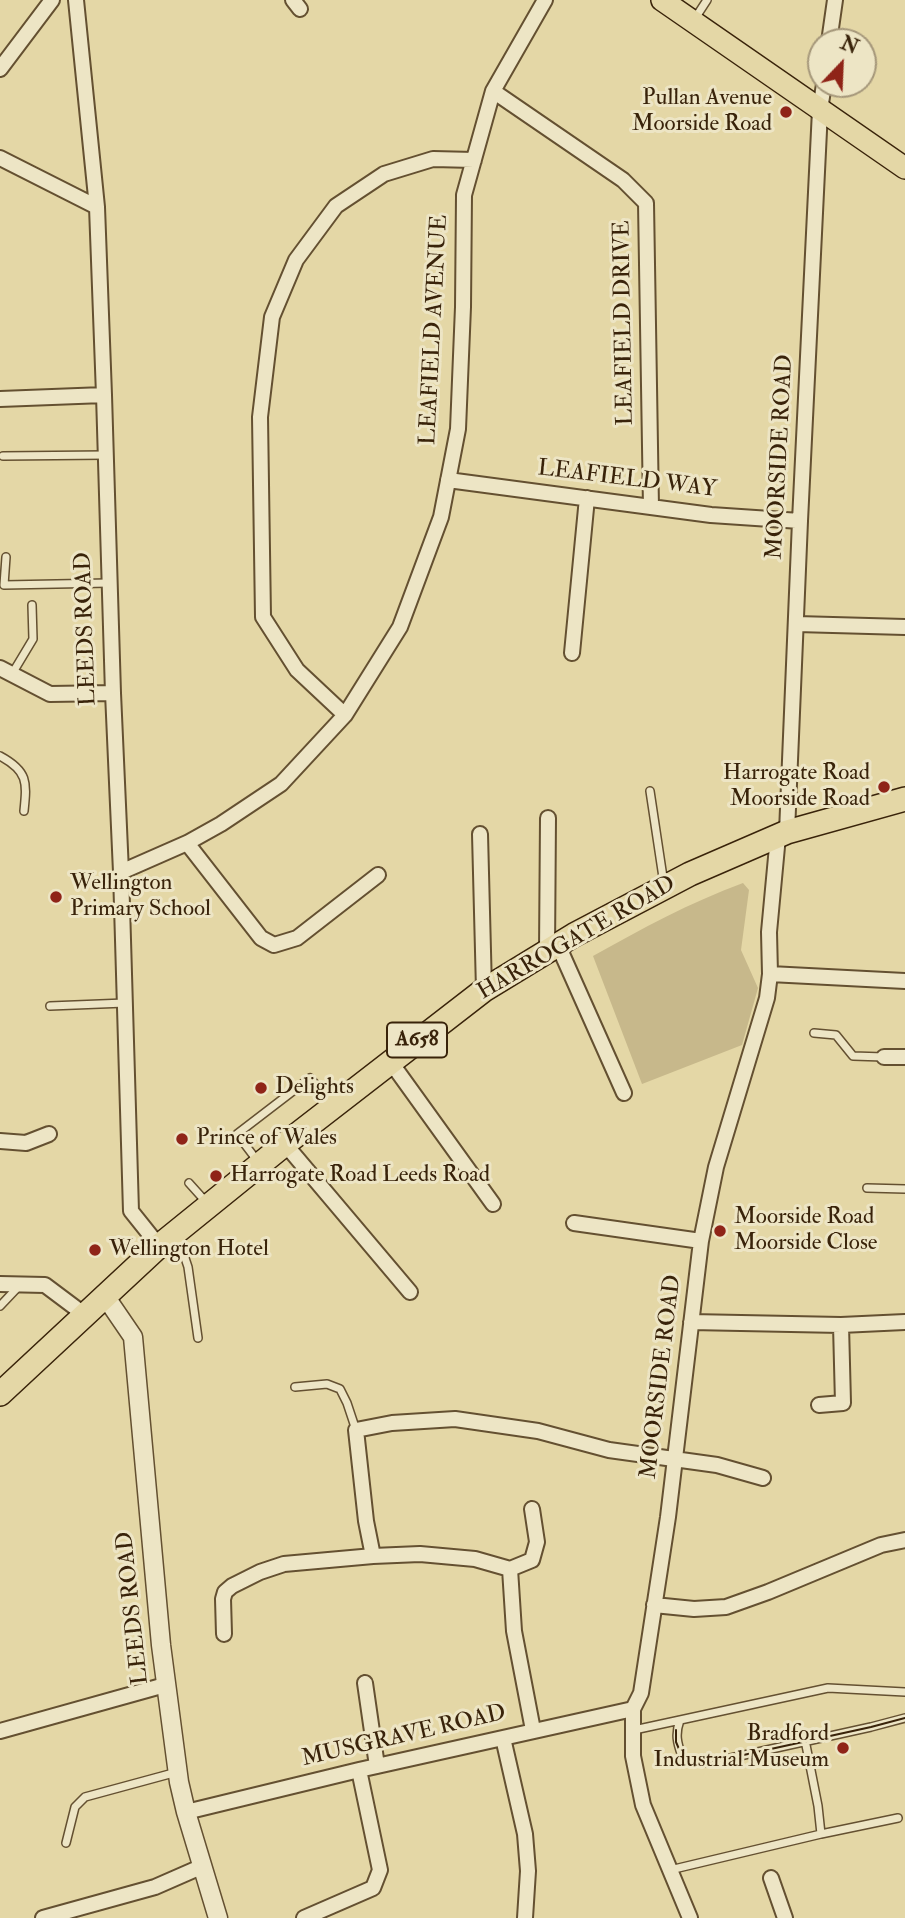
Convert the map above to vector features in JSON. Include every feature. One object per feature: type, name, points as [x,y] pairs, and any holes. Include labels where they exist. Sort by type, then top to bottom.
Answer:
[{"type":"highway","name":"HARROGATE ROAD","points":[[0,1394],[168,1239],[334,1104],[484,990],[552,948],[690,874],[783,834],[905,799]]},
{"type":"main road","points":[[662,0],[905,168]]},
{"type":"street","points":[[2,63],[52,0]]},
{"type":"street","name":"LEEDS ROAD","points":[[76,0],[97,207],[131,1211],[168,1239]]},
{"type":"street","name":"LEAFIELD AVENUE","points":[[121,872],[187,843],[281,784],[345,715],[400,626],[441,517],[458,429],[464,195],[493,91],[545,0]]},
{"type":"street","points":[[831,28],[835,0]]},
{"type":"street","name":"LEAFIELD DRIVE","points":[[493,91],[623,180],[646,204],[650,507]]},
{"type":"street","name":"MOORSIDE ROAD","points":[[690,1918],[643,1805],[633,1756],[633,1709],[641,1693],[668,1517],[701,1241],[716,1167],[766,998],[770,974],[769,932],[783,834],[797,624],[822,98]]},
{"type":"street","points":[[0,158],[97,207]]},
{"type":"street","points":[[345,715],[297,670],[263,617],[260,417],[272,317],[296,260],[336,206],[384,174],[433,159],[474,160]]},
{"type":"street","points":[[0,399],[104,395]]},
{"type":"street","name":"LEAFIELD WAY","points":[[448,480],[711,515],[800,522]]},
{"type":"street","points":[[572,653],[587,498]]},
{"type":"street","points":[[797,624],[905,627]]},
{"type":"street","points":[[3,671],[50,694],[113,693]]},
{"type":"street","points":[[548,818],[552,948],[624,1093]]},
{"type":"street","points":[[480,834],[484,990]]},
{"type":"street","points":[[187,843],[261,938],[274,945],[297,938],[378,875]]},
{"type":"street","points":[[770,974],[905,981]]},
{"type":"street","points":[[884,1057],[905,1057]]},
{"type":"street","points":[[390,1061],[493,1204]]},
{"type":"street","points":[[0,1141],[26,1143],[49,1134]]},
{"type":"street","points":[[285,1143],[410,1292]]},
{"type":"street","points":[[574,1223],[701,1241]]},
{"type":"street","points":[[0,1284],[46,1285],[85,1315]]},
{"type":"street","name":"LEEDS ROAD","points":[[104,1296],[133,1337],[165,1685],[186,1812],[218,1918]]},
{"type":"street","points":[[691,1322],[841,1325],[905,1322]]},
{"type":"street","points":[[819,1405],[843,1403],[841,1325]]},
{"type":"street","points":[[373,1556],[366,1521],[356,1430],[392,1423],[455,1419],[538,1430],[610,1450],[717,1465],[763,1478]]},
{"type":"street","points":[[224,1634],[225,1592],[260,1572],[284,1564],[420,1554],[475,1559],[510,1569],[532,1560],[537,1542],[532,1508]]},
{"type":"street","points":[[654,1605],[694,1609],[726,1607],[881,1545],[905,1540]]},
{"type":"street","points":[[510,1569],[514,1631],[533,1730]]},
{"type":"street","points":[[365,1684],[377,1766]]},
{"type":"street","points":[[0,1731],[165,1685]]},
{"type":"street","name":"MUSGRAVE ROAD","points":[[186,1812],[633,1709]]},
{"type":"street","points":[[503,1738],[526,1834],[528,1871],[525,1918]]},
{"type":"street","points":[[304,1918],[373,1888],[380,1870],[359,1770]]},
{"type":"street","points":[[43,1918],[155,1886],[203,1866]]},
{"type":"street","points":[[771,1878],[785,1918]]},
{"type":"lane","points":[[693,20],[707,0]]},
{"type":"lane","points":[[3,456],[106,455]]},
{"type":"lane","points":[[6,557],[4,585],[110,583]]},
{"type":"lane","points":[[3,671],[33,639],[32,604]]},
{"type":"lane","points":[[0,756],[15,764],[27,786],[24,811]]},
{"type":"lane","points":[[650,791],[664,888]]},
{"type":"lane","points":[[50,1006],[125,1003]]},
{"type":"lane","points":[[814,1034],[836,1035],[853,1056],[884,1057]]},
{"type":"lane","points":[[259,1164],[237,1134],[310,1078],[334,1104]]},
{"type":"lane","points":[[189,1183],[209,1205]]},
{"type":"lane","points":[[867,1188],[905,1189]]},
{"type":"lane","points":[[168,1239],[188,1267],[198,1338]]},
{"type":"lane","points":[[0,1306],[21,1284]]},
{"type":"lane","points":[[295,1387],[327,1384],[340,1389],[356,1430]]},
{"type":"lane","points":[[633,1730],[828,1688],[905,1692]]},
{"type":"lane","points":[[680,1720],[676,1730],[676,1742],[682,1756],[694,1762],[708,1763],[905,1718]]},
{"type":"lane","points":[[805,1740],[821,1834]]},
{"type":"lane","points":[[66,1843],[75,1807],[85,1797],[178,1772]]},
{"type":"lane","points":[[670,1870],[898,1818]]},
{"type":"shaded area","points":[[743,883],[749,890],[741,950],[758,988],[742,1045],[642,1084],[593,956],[685,907]]},
{"type":"tram line","points":[[676,1730],[676,1742],[682,1756],[694,1762],[707,1763],[905,1718]]},
{"type":"place","name":"Pullan Avenue Moorside Road","points":[[786,112]]},
{"type":"place","name":"Harrogate Road Moorside Road","points":[[884,787]]},
{"type":"place","name":"Wellington Primary School","points":[[56,897]]},
{"type":"place","name":"Delights","points":[[261,1088]]},
{"type":"place","name":"Prince of Wales","points":[[182,1139]]},
{"type":"place","name":"Harrogate Road Leeds Road","points":[[216,1176]]},
{"type":"place","name":"Moorside Road Moorside Close","points":[[720,1231]]},
{"type":"place","name":"Wellington Hotel","points":[[95,1250]]},
{"type":"place","name":"Bradford Industrial Museum","points":[[843,1748]]}]
